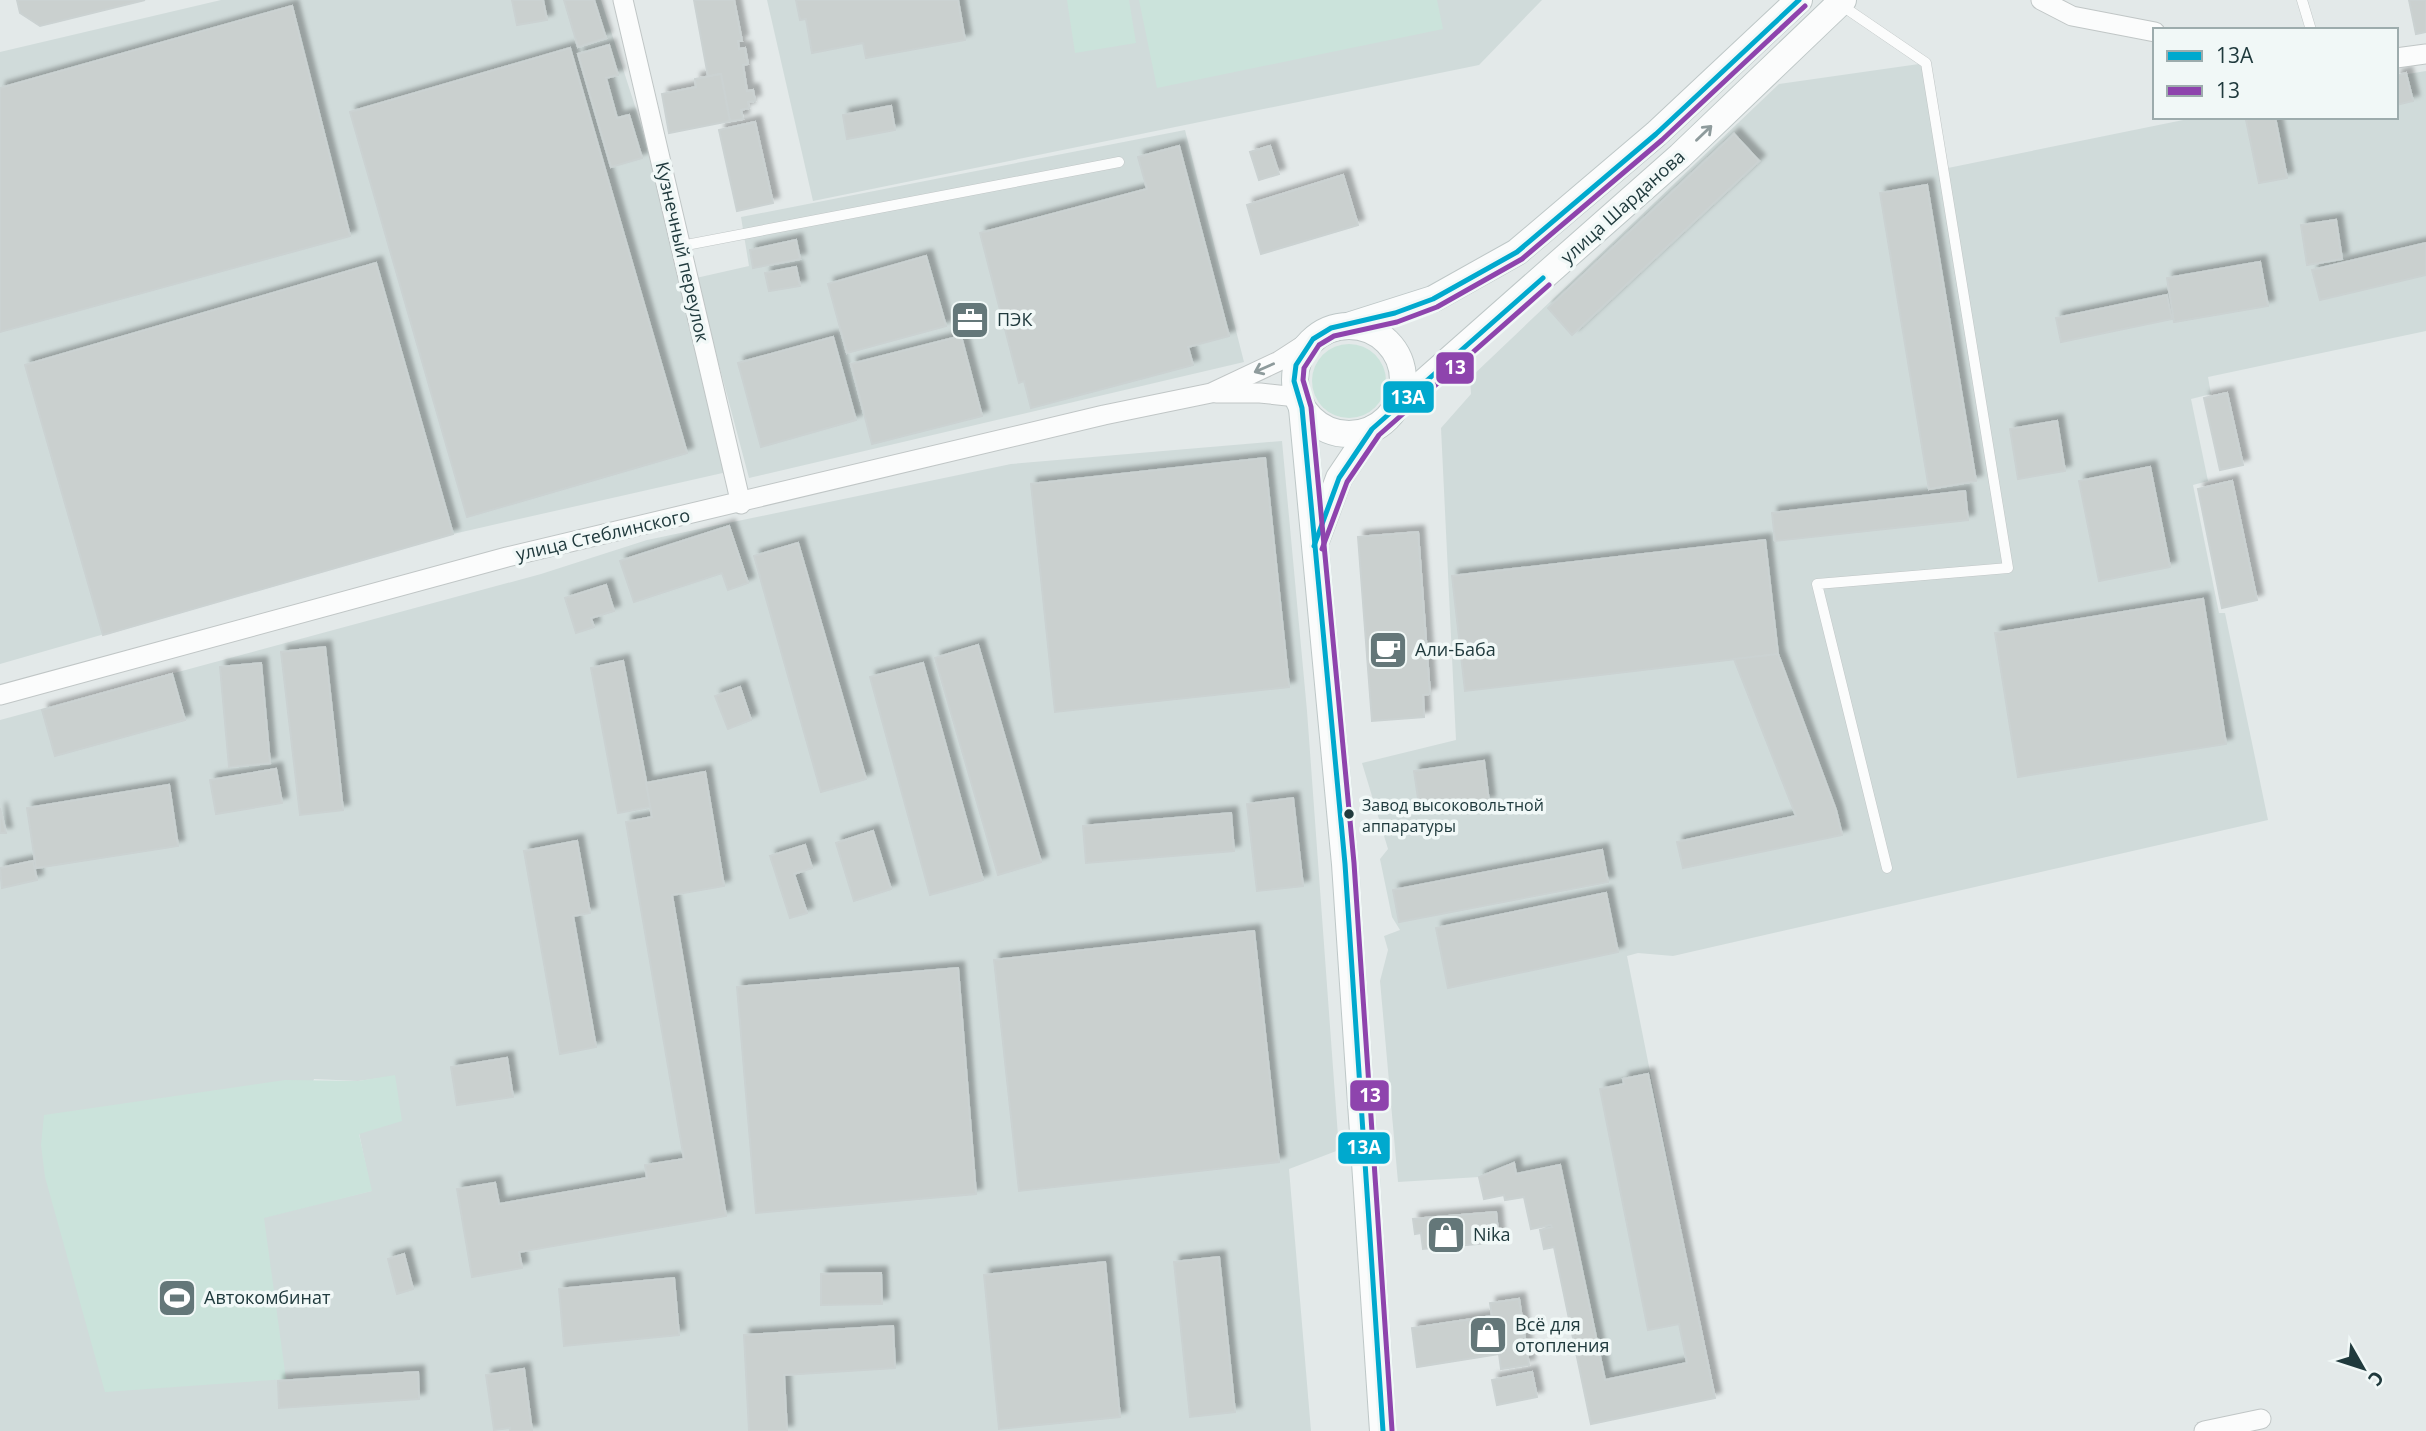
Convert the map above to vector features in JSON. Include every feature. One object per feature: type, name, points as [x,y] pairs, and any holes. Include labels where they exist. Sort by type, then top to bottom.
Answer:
[{"type":"main road","name":"улица Шарданова","points":[[1351,325],[1433,299],[1517,253],[1656,134],[1799,0]]},
{"type":"main road","name":"улица Шарданова","points":[[1397,406],[1681,156],[1841,2]]},
{"type":"main road","points":[[1314,546],[1339,478],[1372,429],[1397,406],[1404,380],[1397,353],[1377,333],[1351,325],[1331,328],[1313,339],[1296,365],[1345,864],[1383,1431]]},
{"type":"main road","points":[[1300,402],[1312,420],[1333,432],[1357,434],[1372,429]]},
{"type":"street","name":"Кузнечный переулок","points":[[623,0],[741,504]]},
{"type":"street","points":[[2041,0],[2072,16],[2153,33]]},
{"type":"street","points":[[2398,58],[2426,54]]},
{"type":"street","points":[[1211,393],[1279,361],[1313,339]]},
{"type":"street","points":[[1211,393],[1260,393],[1300,402]]},
{"type":"street","name":"улица Стеблинского","points":[[0,695],[507,557],[741,504],[1104,415],[1211,393]]},
{"type":"street","points":[[2204,1431],[2261,1419]]},
{"type":"lane","points":[[2302,0],[2310,28]]},
{"type":"lane","points":[[1841,2],[1926,63],[2008,568],[1817,584],[1887,868]]},
{"type":"lane","points":[[681,246],[1119,162]]},
{"type":"shaded area","points":[[221,0],[601,0],[649,150],[727,472],[453,534],[0,664],[0,52]]},
{"type":"shaded area","points":[[767,0],[1542,0],[1479,65],[813,201]]},
{"type":"shaded area","points":[[1926,63],[1943,169],[2188,119],[2398,119],[2398,76],[2426,71],[2426,331],[2208,377],[2211,394],[2191,399],[2208,481],[2193,485],[2219,613],[2225,613],[2268,820],[1673,956],[1638,953],[1627,956],[1715,1398],[1591,1424],[1554,1247],[1544,1249],[1540,1230],[1551,1225],[1524,1197],[1505,1200],[1504,1195],[1484,1199],[1479,1177],[1398,1182],[1380,981],[1388,950],[1384,936],[1400,930],[1392,917],[1380,859],[1388,849],[1362,763],[1456,740],[1441,428],[1471,394],[1470,378],[1779,84]]},
{"type":"shaded area","name":"ПЭК","points":[[1185,130],[1244,362],[749,478],[696,278],[749,266],[741,217]]},
{"type":"shaded area","name":"Завод высоковольтной аппаратуры","points":[[1282,441],[1307,711],[1339,1150],[1289,1169],[1311,1431],[0,1431],[0,720],[541,574],[647,540],[1011,464]],"holes":[[[395,1076],[359,1133],[371,1191],[264,1217],[314,1079],[358,1081]]]},
{"type":"green space","points":[[1067,0],[1129,0],[1136,43],[1075,53]]},
{"type":"green space","points":[[1139,0],[1437,0],[1443,29],[1157,88]]},
{"type":"green space","points":[[1342,344],[1356,344],[1370,350],[1380,360],[1386,381],[1380,402],[1370,412],[1356,418],[1342,418],[1328,412],[1318,402],[1312,388],[1312,374],[1318,360],[1328,350]]},
{"type":"green space","name":"Автокомбинат","points":[[395,1075],[402,1121],[359,1134],[372,1191],[264,1218],[286,1379],[105,1392],[45,1177],[41,1145],[44,1115],[285,1080],[358,1081]]},
{"type":"building","points":[[17,0],[145,0],[40,26],[20,13]]},
{"type":"building","points":[[512,0],[543,0],[547,20],[517,25]]},
{"type":"building","points":[[564,0],[594,0],[606,38],[578,47]]},
{"type":"building","points":[[694,0],[734,0],[742,41],[738,41],[739,49],[745,48],[748,64],[743,65],[747,91],[753,90],[755,101],[748,102],[749,108],[741,110],[743,119],[730,121],[721,74],[708,76]]},
{"type":"building","points":[[796,0],[958,0],[965,40],[866,58],[863,43],[812,53],[806,19],[800,20]]},
{"type":"building","points":[[2409,0],[2426,0],[2426,32],[2416,34]]},
{"type":"building","points":[[292,6],[350,236],[0,332],[0,88]]},
{"type":"building","points":[[609,45],[618,75],[606,78],[617,118],[629,115],[642,158],[611,167],[578,54]]},
{"type":"building","points":[[570,48],[687,453],[467,517],[350,112]]},
{"type":"building","points":[[2406,73],[2413,101],[2398,105],[2398,75]]},
{"type":"building","points":[[721,74],[730,121],[669,133],[662,94],[696,87],[695,79]]},
{"type":"building","points":[[891,106],[895,130],[847,139],[843,115]]},
{"type":"building","points":[[2275,119],[2287,178],[2259,183],[2246,120]]},
{"type":"building","points":[[755,122],[773,203],[737,211],[719,130]]},
{"type":"building","points":[[1734,134],[1759,161],[1572,335],[1548,308]]},
{"type":"building","points":[[1179,146],[1229,336],[1188,347],[1193,365],[1031,408],[1024,381],[1019,383],[980,233],[1147,189],[1138,157]]},
{"type":"building","points":[[1270,146],[1279,174],[1259,180],[1250,152]]},
{"type":"building","points":[[1343,175],[1358,225],[1261,254],[1247,205]]},
{"type":"building","points":[[1927,185],[1976,481],[1929,489],[1880,193]]},
{"type":"building","points":[[2336,220],[2342,259],[2307,265],[2301,225]]},
{"type":"building","points":[[796,240],[800,259],[753,268],[750,250]]},
{"type":"building","points":[[2426,243],[2426,275],[2320,300],[2312,270]]},
{"type":"building","points":[[926,256],[946,326],[847,353],[828,284]]},
{"type":"building","points":[[2260,262],[2268,306],[2174,322],[2167,278]]},
{"type":"building","points":[[376,263],[453,534],[103,635],[25,365]]},
{"type":"building","points":[[796,267],[800,286],[769,291],[765,273]]},
{"type":"building","points":[[2167,295],[2172,319],[2061,342],[2056,318]]},
{"type":"building","points":[[961,336],[982,416],[872,444],[851,364]]},
{"type":"building","points":[[833,337],[856,420],[761,447],[738,363]]},
{"type":"building","points":[[2227,393],[2243,465],[2220,470],[2204,398]]},
{"type":"building","points":[[2057,421],[2065,471],[2018,479],[2010,429]]},
{"type":"building","points":[[1265,458],[1289,687],[1055,712],[1031,484]]},
{"type":"building","points":[[2150,467],[2170,567],[2099,581],[2079,481]]},
{"type":"building","points":[[2232,481],[2257,600],[2222,608],[2198,489]]},
{"type":"building","points":[[1965,491],[1968,520],[1775,541],[1772,513]]},
{"type":"building","points":[[729,526],[748,583],[728,590],[722,573],[634,602],[620,561]]},
{"type":"building","points":[[1418,532],[1430,694],[1423,695],[1424,717],[1372,721],[1358,537]]},
{"type":"building","points":[[1765,540],[1778,654],[1465,691],[1452,576]]},
{"type":"building","points":[[798,543],[866,779],[821,792],[754,556]]},
{"type":"building","points":[[606,585],[614,611],[591,618],[594,627],[576,633],[565,598]]},
{"type":"building","points":[[2203,599],[2226,744],[2018,777],[1995,633]]},
{"type":"building","points":[[978,645],[1041,862],[998,875],[935,658]]},
{"type":"building","points":[[325,647],[343,810],[300,815],[281,652]]},
{"type":"building","points":[[1778,654],[1836,810],[1842,835],[1683,868],[1677,842],[1796,816],[1734,659]]},
{"type":"building","points":[[623,661],[651,807],[618,813],[591,668]]},
{"type":"building","points":[[261,663],[270,763],[229,767],[220,667]]},
{"type":"building","points":[[923,663],[983,880],[930,895],[870,677]]},
{"type":"building","points":[[172,674],[185,720],[55,756],[42,710]]},
{"type":"building","points":[[740,687],[751,720],[728,729],[715,696]]},
{"type":"building","points":[[1484,761],[1489,802],[1420,812],[1414,771]]},
{"type":"building","points":[[276,769],[282,803],[216,814],[210,780]]},
{"type":"building","points":[[705,772],[724,886],[672,895],[726,1216],[519,1252],[522,1268],[472,1277],[457,1189],[495,1183],[499,1204],[647,1178],[645,1165],[684,1159],[626,822],[652,817],[646,783]]},
{"type":"building","points":[[169,785],[178,846],[36,868],[27,808]]},
{"type":"building","points":[[1293,798],[1303,886],[1257,891],[1247,804]]},
{"type":"building","points":[[0,808],[6,833],[0,833]]},
{"type":"building","points":[[1231,813],[1234,851],[1086,863],[1083,826]]},
{"type":"building","points":[[873,831],[891,889],[854,901],[836,843]]},
{"type":"building","points":[[577,841],[590,913],[573,916],[596,1047],[560,1054],[524,851]]},
{"type":"building","points":[[805,845],[812,868],[794,874],[807,913],[790,918],[770,856]]},
{"type":"building","points":[[1602,850],[1608,882],[1399,922],[1393,890]]},
{"type":"building","points":[[33,861],[37,880],[2,888],[0,868]]},
{"type":"building","points":[[1606,893],[1618,952],[1448,988],[1436,928]]},
{"type":"building","points":[[1254,931],[1279,1162],[1019,1191],[994,960]]},
{"type":"building","points":[[958,968],[976,1194],[756,1213],[737,987]]},
{"type":"building","points":[[507,1058],[513,1097],[457,1105],[451,1067]]},
{"type":"building","points":[[1648,1074],[1715,1398],[1591,1424],[1554,1247],[1544,1249],[1540,1230],[1552,1227],[1531,1229],[1524,1197],[1505,1200],[1504,1195],[1484,1199],[1479,1177],[1514,1163],[1516,1174],[1560,1165],[1605,1380],[1687,1363],[1679,1324],[1648,1330],[1600,1089],[1624,1084],[1623,1079]]},
{"type":"building","points":[[1496,1212],[1499,1242],[1423,1249],[1421,1233],[1415,1234],[1413,1219]]},
{"type":"building","points":[[404,1254],[413,1289],[397,1294],[388,1259]]},
{"type":"building","points":[[1219,1257],[1235,1412],[1190,1417],[1174,1262]]},
{"type":"building","points":[[1105,1262],[1120,1417],[999,1429],[984,1275]]},
{"type":"building","points":[[881,1273],[882,1304],[821,1305],[821,1274]]},
{"type":"building","points":[[674,1278],[679,1335],[564,1346],[559,1289]]},
{"type":"building","points":[[1519,1299],[1529,1365],[1501,1369],[1499,1354],[1417,1367],[1412,1328],[1492,1316],[1490,1303]]},
{"type":"building","points":[[893,1326],[895,1368],[784,1375],[787,1431],[749,1431],[744,1335]]},
{"type":"building","points":[[524,1369],[532,1431],[510,1431],[510,1428],[494,1430],[486,1375]]},
{"type":"building","points":[[418,1372],[419,1399],[279,1408],[278,1381]]},
{"type":"building","points":[[1532,1372],[1537,1397],[1497,1405],[1492,1380]]},
{"type":"transit line","name":"13А","points":[[1383,1431],[1345,864],[1302,408],[1294,381],[1296,365],[1313,339],[1331,328],[1395,313],[1433,299],[1517,252],[1656,134],[1799,0]]},
{"type":"transit line","name":"13","points":[[1392,1430],[1354,863],[1311,407],[1303,380],[1304,368],[1319,345],[1334,336],[1397,322],[1437,307],[1522,259],[1662,140],[1805,6]]},
{"type":"transit line","name":"13А","points":[[1314,546],[1339,478],[1372,429],[1543,278]]},
{"type":"transit line","name":"13","points":[[1322,549],[1347,482],[1379,435],[1549,285]]},
{"type":"place","name":"ПЭК","points":[[970,320]]},
{"type":"place","name":"Али-Баба","points":[[1388,650]]},
{"type":"place","name":"Завод высоковольтной аппаратуры","points":[[1349,814]]},
{"type":"place","name":"Nika","points":[[1446,1235]]},
{"type":"place","name":"Автокомбинат","points":[[177,1298]]},
{"type":"place","name":"Всё для отопления","points":[[1488,1335]]}]
